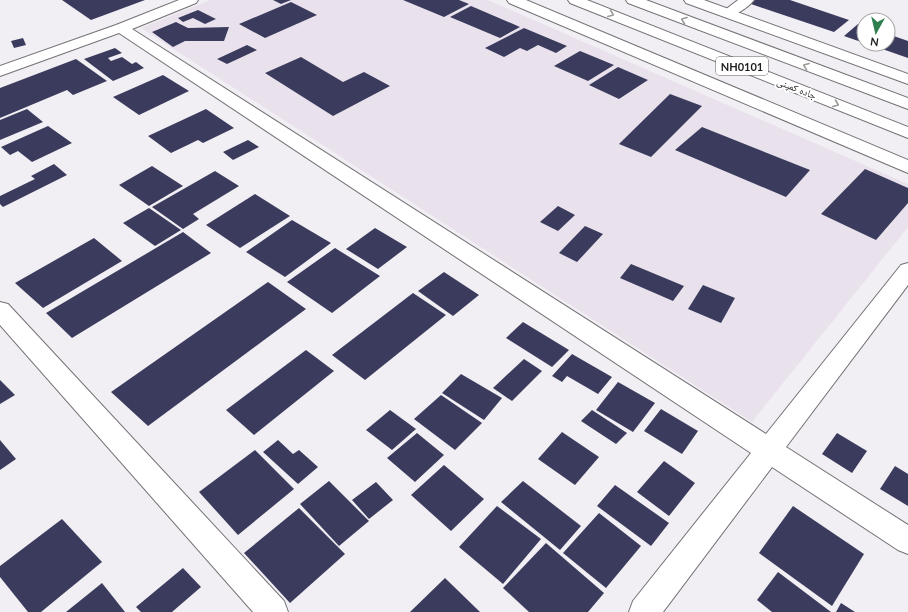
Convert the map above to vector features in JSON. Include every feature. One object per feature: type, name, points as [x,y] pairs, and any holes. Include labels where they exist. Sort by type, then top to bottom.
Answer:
[{"type":"main road","points":[[0,72],[191,0]]},
{"type":"main road","points":[[514,0],[908,167]]},
{"type":"main road","name":"جاده کمپنی","points":[[575,0],[908,132]]},
{"type":"main road","name":"جاده کمپنی","points":[[633,0],[908,104]]},
{"type":"main road","points":[[691,0],[908,79]]},
{"type":"main road","points":[[728,14],[747,0]]},
{"type":"main road","points":[[120,28],[908,541]]},
{"type":"main road","points":[[644,612],[908,270]]},
{"type":"main road","points":[[0,310],[273,612]]},
{"type":"shaded area","points":[[210,0],[488,0],[908,184],[908,227],[752,422],[141,28]]},
{"type":"building","points":[[62,0],[145,0],[91,20]]},
{"type":"building","points":[[273,0],[291,0],[281,4]]},
{"type":"building","points":[[403,0],[459,0],[469,4],[444,17]]},
{"type":"building","points":[[752,0],[790,0],[849,20],[834,32],[748,3]]},
{"type":"building","points":[[291,2],[317,15],[265,38],[239,24]]},
{"type":"building","points":[[471,6],[520,27],[500,38],[450,17]]},
{"type":"building","points":[[198,10],[216,19],[205,24],[193,18],[183,22],[178,18]]},
{"type":"building","points":[[176,22],[188,28],[229,27],[224,41],[185,41],[173,47],[152,32]]},
{"type":"building","points":[[856,26],[856,40],[844,36]]},
{"type":"building","points":[[524,28],[567,46],[556,53],[538,45],[527,51],[520,48],[504,57],[485,48]]},
{"type":"building","points":[[896,37],[908,41],[908,58],[891,52],[896,52]]},
{"type":"building","points":[[23,38],[26,45],[14,48],[11,41]]},
{"type":"building","points":[[247,45],[257,50],[227,64],[217,59]]},
{"type":"building","points":[[115,48],[122,53],[108,58],[111,61],[122,57],[132,64],[136,62],[144,68],[113,81],[84,59]]},
{"type":"building","points":[[580,51],[614,65],[588,81],[554,66]]},
{"type":"building","points":[[301,57],[343,82],[364,72],[390,86],[333,116],[265,73]]},
{"type":"building","points":[[76,59],[107,81],[73,95],[67,90],[0,118],[0,88]]},
{"type":"building","points":[[618,67],[648,80],[619,99],[589,85]]},
{"type":"building","points":[[163,75],[189,91],[139,115],[113,97]]},
{"type":"building","points":[[670,94],[702,106],[651,157],[619,144]]},
{"type":"building","points":[[27,109],[43,122],[0,140],[0,120]]},
{"type":"building","points":[[206,109],[234,128],[203,143],[198,140],[171,153],[148,136]]},
{"type":"building","points":[[48,126],[72,143],[32,162],[18,151],[10,155],[1,147]]},
{"type":"building","points":[[702,127],[810,170],[786,197],[675,150]]},
{"type":"building","points":[[248,140],[259,147],[233,160],[223,152]]},
{"type":"building","points":[[54,164],[67,175],[3,207],[0,204],[0,196],[35,179],[31,176]]},
{"type":"building","points":[[152,166],[183,186],[149,206],[119,185]]},
{"type":"building","points":[[865,169],[908,188],[908,203],[876,240],[821,214]]},
{"type":"building","points":[[215,171],[239,186],[193,214],[199,219],[183,229],[152,207]]},
{"type":"building","points":[[255,194],[290,216],[240,248],[206,225]]},
{"type":"building","points":[[558,206],[575,215],[558,231],[540,222]]},
{"type":"building","points":[[149,208],[181,230],[155,246],[123,223]]},
{"type":"building","points":[[292,220],[331,243],[285,277],[246,252]]},
{"type":"building","points":[[585,226],[603,234],[577,262],[559,253]]},
{"type":"building","points":[[375,228],[407,247],[378,269],[346,249]]},
{"type":"building","points":[[183,232],[211,253],[72,338],[46,313]]},
{"type":"building","points":[[94,238],[122,261],[43,308],[15,283]]},
{"type":"building","points":[[335,248],[380,276],[332,313],[287,282]]},
{"type":"building","points":[[631,264],[684,286],[673,301],[620,278]]},
{"type":"building","points":[[444,272],[479,295],[453,316],[418,291]]},
{"type":"building","points":[[268,282],[306,309],[148,426],[111,392]]},
{"type":"building","points":[[703,285],[735,298],[721,323],[688,309]]},
{"type":"building","points":[[413,293],[446,315],[365,380],[332,355]]},
{"type":"building","points":[[523,322],[569,350],[552,367],[506,338]]},
{"type":"building","points":[[306,350],[334,371],[254,435],[226,410]]},
{"type":"building","points":[[572,354],[612,377],[598,394],[567,376],[562,382],[552,376]]},
{"type":"building","points":[[524,359],[542,371],[512,401],[493,388]]},
{"type":"building","points":[[461,374],[502,398],[484,420],[442,393]]},
{"type":"building","points":[[0,380],[15,395],[0,404]]},
{"type":"building","points":[[618,382],[655,403],[633,432],[596,410]]},
{"type":"building","points":[[441,395],[482,423],[455,450],[414,419]]},
{"type":"building","points":[[661,409],[698,431],[682,454],[644,431]]},
{"type":"building","points":[[390,410],[416,429],[392,450],[366,430]]},
{"type":"building","points":[[592,410],[627,433],[616,444],[581,421]]},
{"type":"building","points":[[562,432],[599,457],[575,485],[538,459]]},
{"type":"building","points":[[417,433],[444,455],[415,482],[387,458]]},
{"type":"building","points":[[837,433],[867,451],[852,473],[822,454]]},
{"type":"building","points":[[0,440],[16,459],[0,470]]},
{"type":"building","points":[[278,440],[293,454],[299,450],[318,467],[298,484],[263,452]]},
{"type":"building","points":[[255,450],[294,489],[238,535],[199,492]]},
{"type":"building","points":[[664,461],[695,483],[669,516],[637,492]]},
{"type":"building","points":[[444,465],[484,499],[451,531],[411,495]]},
{"type":"building","points":[[895,466],[908,474],[908,506],[880,489]]},
{"type":"building","points":[[329,481],[369,521],[339,546],[300,504]]},
{"type":"building","points":[[523,481],[581,526],[560,550],[501,502]]},
{"type":"building","points":[[376,482],[393,500],[369,519],[352,500]]},
{"type":"building","points":[[615,485],[669,523],[651,546],[597,506]]},
{"type":"building","points":[[497,506],[541,539],[503,584],[459,547]]},
{"type":"building","points":[[793,506],[864,554],[832,606],[759,553]]},
{"type":"building","points":[[299,508],[345,554],[290,603],[244,553]]},
{"type":"building","points":[[599,513],[641,546],[606,588],[563,553]]},
{"type":"building","points":[[62,519],[102,562],[41,612],[28,612],[0,577],[0,566]]},
{"type":"building","points":[[546,543],[604,593],[588,612],[529,612],[503,588]]},
{"type":"building","points":[[183,568],[201,587],[172,612],[141,612],[136,607]]},
{"type":"building","points":[[778,572],[831,612],[772,612],[757,600]]},
{"type":"building","points":[[445,578],[480,612],[410,612]]},
{"type":"building","points":[[102,583],[125,612],[66,612]]},
{"type":"building","points":[[841,603],[855,612],[836,612]]}]
